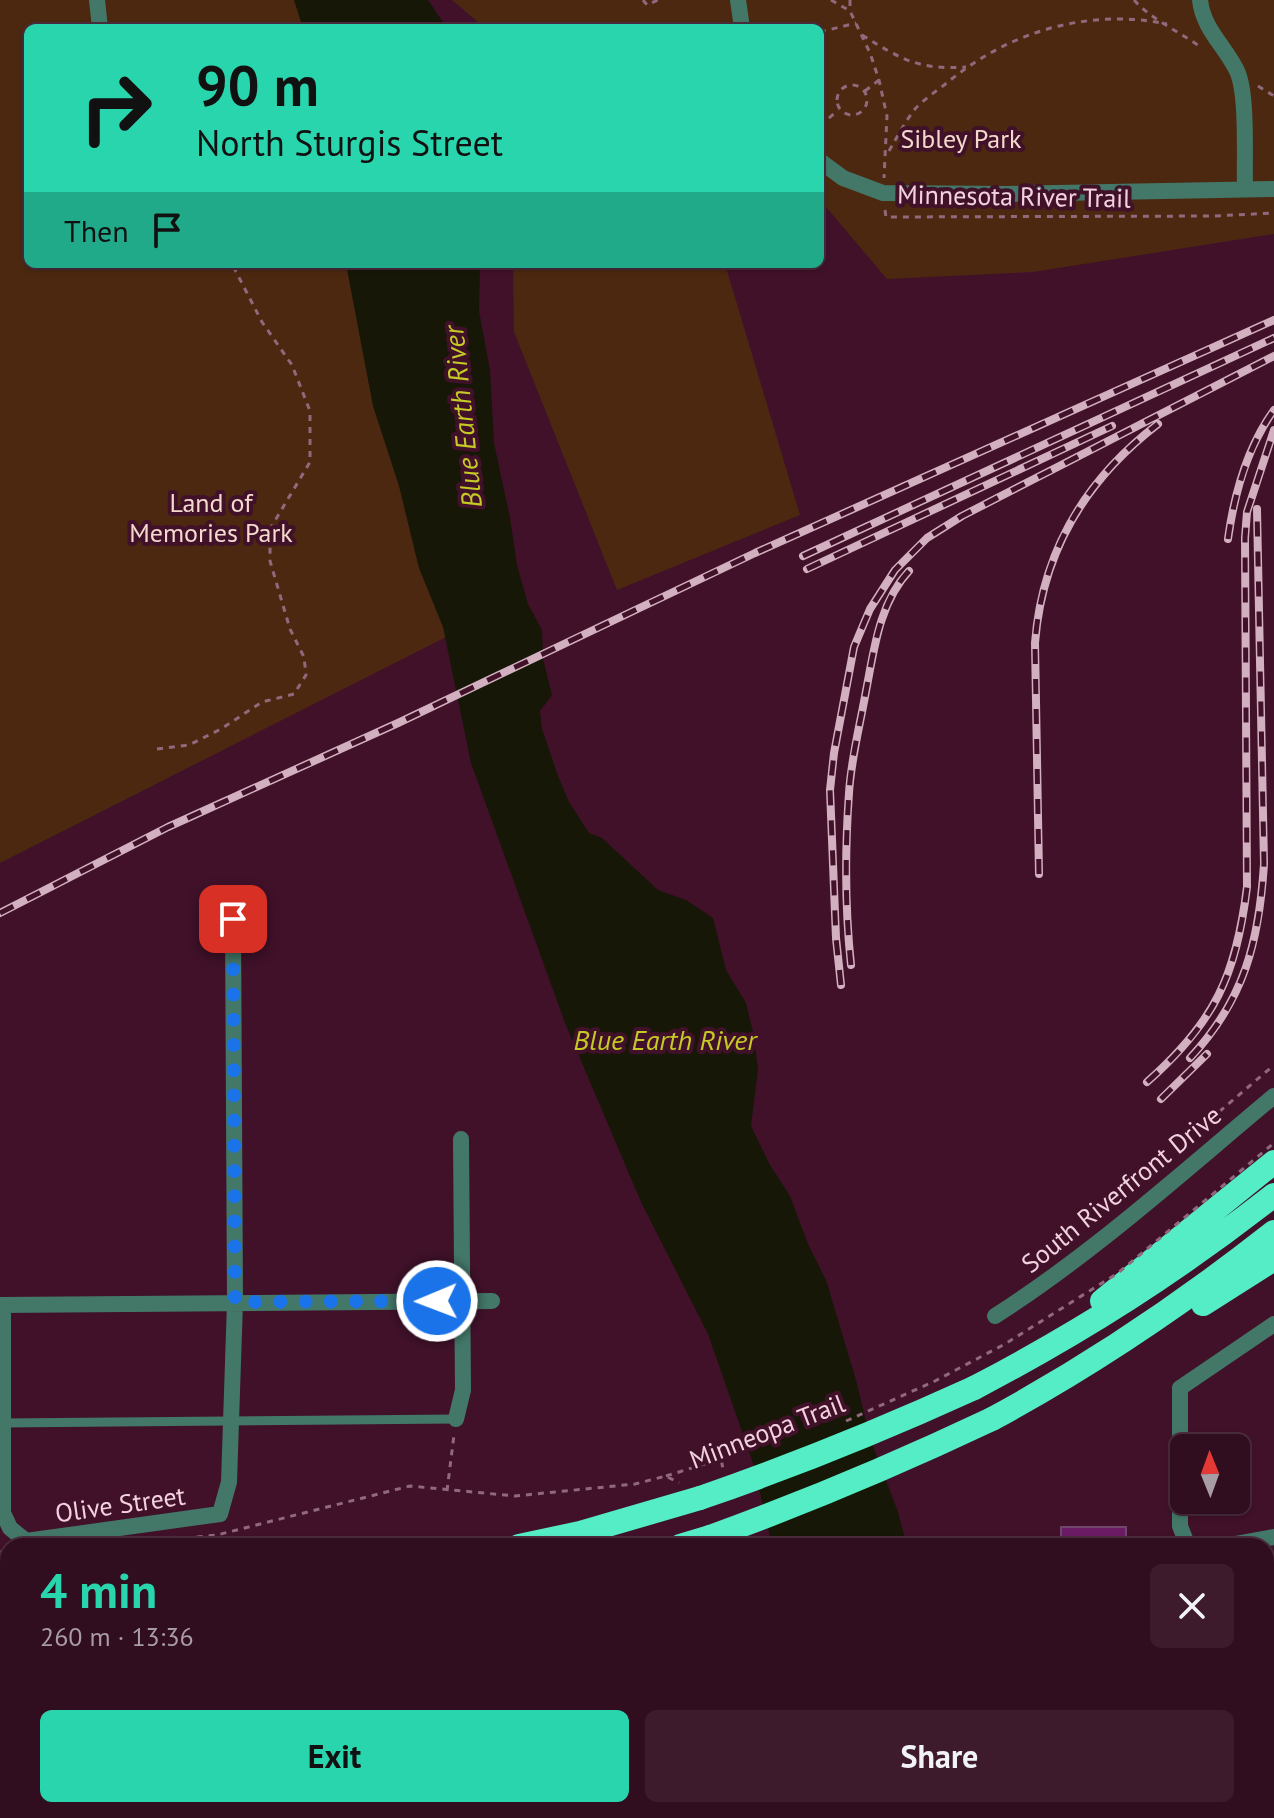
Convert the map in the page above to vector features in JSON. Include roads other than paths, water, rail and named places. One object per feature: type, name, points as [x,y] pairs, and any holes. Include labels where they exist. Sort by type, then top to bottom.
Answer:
[{"type":"highway","points":[[1021,1363],[1274,1162]]},
{"type":"highway","points":[[557,1538],[580,1533],[691,1491],[785,1469],[974,1388],[1146,1290],[1274,1195]]},
{"type":"highway","points":[[1084,1367],[1175,1307],[1274,1232]]},
{"type":"highway","points":[[707,1538],[795,1507],[992,1419],[1190,1312],[1274,1259]]},
{"type":"street","points":[[97,0],[100,24]]},
{"type":"street","points":[[738,0],[741,24]]},
{"type":"street","points":[[1200,0],[1202,14],[1238,72],[1242,97],[1245,189]]},
{"type":"street","points":[[824,164],[843,178],[883,193],[1274,189]]},
{"type":"street","points":[[229,1421],[235,1302],[233,919]]},
{"type":"street","name":"South Riverfront Drive","points":[[995,1316],[1039,1288],[1102,1240],[1274,1096]]},
{"type":"street","points":[[456,1419],[463,1390],[461,1139]]},
{"type":"street","points":[[3,1423],[2,1305],[492,1301]]},
{"type":"street","points":[[1185,1538],[1180,1526],[1180,1388],[1274,1324]]},
{"type":"street","name":"Olive Street","points":[[48,1538],[220,1514],[229,1482],[229,1421]]},
{"type":"street","name":"Olive Street","points":[[3,1423],[3,1513],[10,1528],[22,1538]]},
{"type":"lane","points":[[3,1423],[456,1419]]},
{"type":"water","points":[[294,0],[428,0],[444,24],[302,24]]},
{"type":"water","name":"Blue Earth River","points":[[347,268],[480,268],[479,311],[490,370],[494,443],[517,565],[528,604],[542,630],[543,659],[552,695],[540,711],[542,729],[569,802],[589,833],[602,838],[658,890],[686,900],[713,918],[726,970],[746,1003],[753,1032],[758,1069],[751,1126],[790,1196],[826,1280],[870,1438],[905,1538],[770,1538],[754,1466],[708,1334],[641,1202],[565,1023],[471,763],[443,627],[419,568],[399,486],[373,406]]},
{"type":"railway","points":[[0,913],[168,827],[398,723],[755,553],[1274,320]]},
{"type":"railway","points":[[803,556],[1274,338]]},
{"type":"railway","points":[[841,985],[830,790],[834,753],[854,647],[870,609],[895,570],[927,538],[962,516],[1274,356]]},
{"type":"railway","points":[[1228,539],[1244,472],[1257,439],[1274,410]]},
{"type":"railway","points":[[1039,874],[1035,643],[1047,578],[1058,548],[1089,494],[1109,469],[1158,424]]},
{"type":"railway","points":[[807,569],[1112,426]]},
{"type":"railway","points":[[1147,1082],[1190,1039],[1206,1017],[1228,972],[1242,918],[1247,887],[1245,538],[1247,512],[1274,430]]},
{"type":"railway","points":[[1190,1058],[1224,1014],[1246,968],[1262,892],[1257,509]]},
{"type":"railway","points":[[851,965],[846,857],[852,768],[879,628],[891,597],[909,571]]},
{"type":"railway","points":[[1161,1099],[1207,1054]]},
{"type":"park label","name":"Sibley Park","points":[[961,138]]},
{"type":"park label","name":"Land of Memories Park","points":[[211,517]]}]
